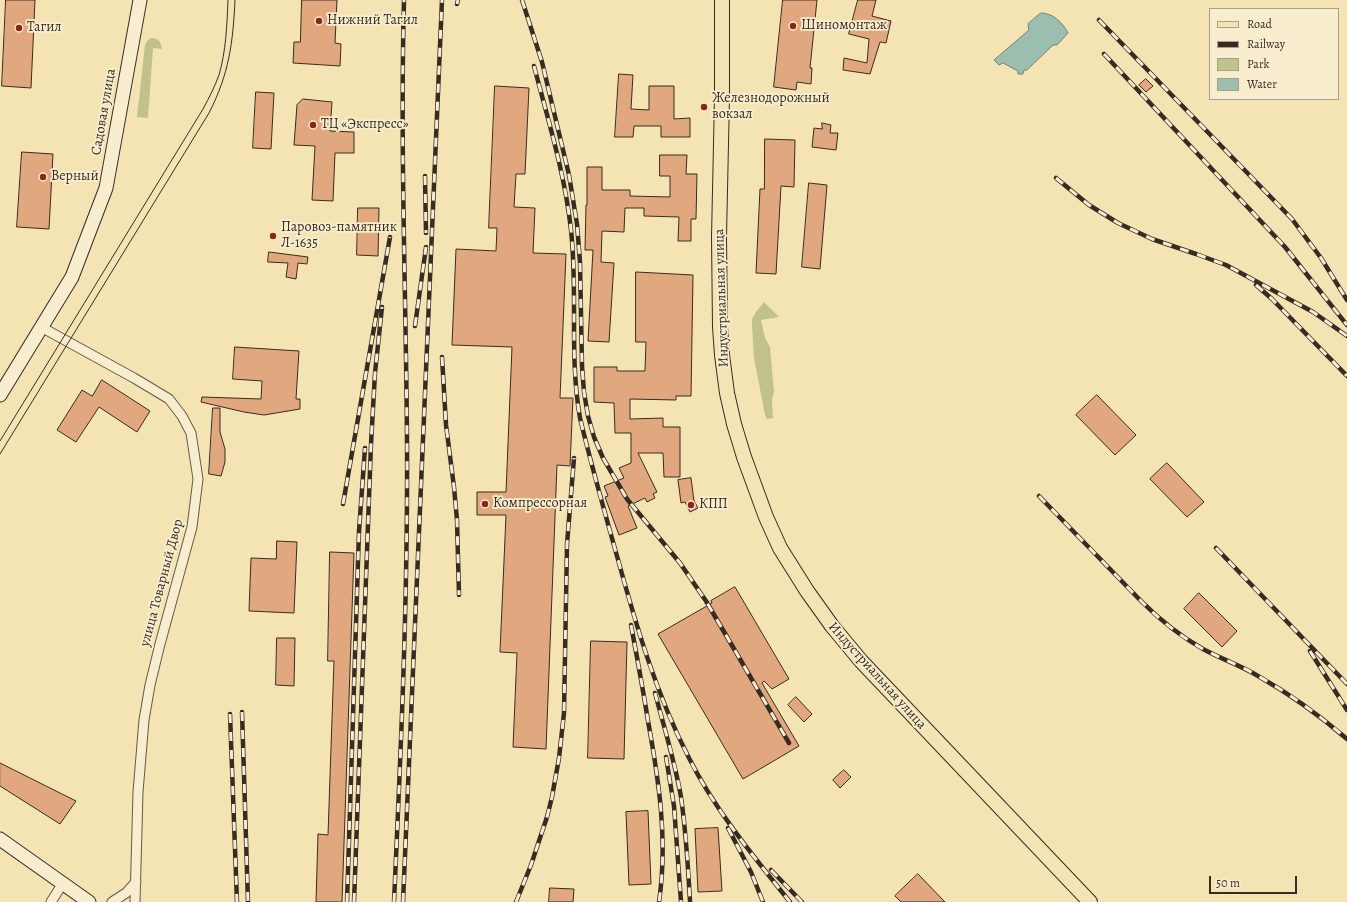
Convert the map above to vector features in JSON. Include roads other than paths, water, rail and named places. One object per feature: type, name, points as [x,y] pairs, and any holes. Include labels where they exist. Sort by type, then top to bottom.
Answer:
[{"type":"main road","name":"Садовая улица","points":[[0,395],[72,277],[106,188],[140,0]]},
{"type":"main road","name":"Индустриальная улица","points":[[722,0],[722,105],[719,237],[720,327],[722,355],[727,393],[734,424],[744,457],[766,517],[780,548],[807,591],[860,661],[1090,902]]},
{"type":"main road","points":[[0,839],[89,902]]},
{"type":"street","name":"улица Товарный Двор","points":[[41,327],[169,399],[187,423],[191,433],[198,479],[192,527],[160,644],[150,685],[144,720],[138,792],[135,902]]},
{"type":"street","points":[[112,902],[126,893],[136,882]]},
{"type":"street","points":[[51,902],[63,883]]},
{"type":"water","points":[[1041,13],[1053,16],[1063,25],[1068,33],[1057,45],[1053,45],[1027,70],[1024,70],[1023,74],[1018,74],[1018,71],[1003,63],[999,65],[994,60],[1029,30],[1028,24]]},
{"type":"tram line","points":[[0,441],[203,109],[219,75],[226,38],[228,0]]},
{"type":"tram line","points":[[0,454],[209,113],[216,99],[229,58],[235,0]]},
{"type":"railway","points":[[394,902],[404,671],[407,498],[403,165],[404,0]]},
{"type":"railway","points":[[403,902],[442,0]]},
{"type":"railway","points":[[457,4],[458,0]]},
{"type":"railway","points":[[522,0],[542,62],[569,175],[577,224],[580,262],[584,392],[588,416],[594,437],[603,458],[627,499],[680,563],[706,601],[789,743]]},
{"type":"railway","points":[[1099,20],[1292,219],[1321,258],[1347,300]]},
{"type":"railway","points":[[1104,54],[1285,247],[1347,325]]},
{"type":"railway","points":[[534,66],[565,188],[571,230],[574,277],[575,371],[580,418],[602,504],[639,633],[666,709],[699,777],[736,833],[790,902]]},
{"type":"railway","points":[[425,176],[426,233]]},
{"type":"railway","points":[[1056,178],[1089,205],[1118,223],[1152,239],[1226,265],[1313,312],[1347,336]]},
{"type":"railway","points":[[343,504],[390,237]]},
{"type":"railway","points":[[415,326],[426,247]]},
{"type":"railway","points":[[1256,285],[1272,299],[1347,376]]},
{"type":"railway","points":[[354,902],[371,444],[375,373],[382,307]]},
{"type":"railway","points":[[442,357],[446,425],[457,520],[459,595]]},
{"type":"railway","points":[[347,902],[359,531],[365,448]]},
{"type":"railway","points":[[516,902],[531,865],[547,817],[559,758],[564,713],[567,544],[574,458]]},
{"type":"railway","points":[[1039,496],[1141,601],[1170,627],[1203,649],[1251,672],[1281,690],[1315,713],[1347,739]]},
{"type":"railway","points":[[1216,548],[1347,684]]},
{"type":"railway","points":[[631,625],[659,789],[663,856],[659,902]]},
{"type":"railway","points":[[1310,651],[1347,710]]},
{"type":"railway","points":[[655,693],[679,784],[686,836],[690,901]]},
{"type":"railway","points":[[242,712],[248,902]]},
{"type":"railway","points":[[230,714],[237,902]]},
{"type":"railway","points":[[666,757],[674,806],[681,902]]},
{"type":"railway","points":[[728,828],[751,872],[763,902]]},
{"type":"railway","points":[[771,870],[802,902]]},
{"type":"place","name":"Нижний Тагил","points":[[319,21]]},
{"type":"place","name":"Шиномонтаж","points":[[793,26]]},
{"type":"place","name":"Тагил","points":[[19,28]]},
{"type":"place","name":"Железнодорожный вокзал","points":[[704,107]]},
{"type":"place","name":"ТЦ «Экспресс»","points":[[313,125]]},
{"type":"place","name":"Верный","points":[[43,177]]},
{"type":"place","name":"Паровоз-памятник Л-1635","points":[[273,236]]},
{"type":"place","name":"Компрессорная","points":[[485,504]]},
{"type":"place","name":"КПП","points":[[691,505]]}]
